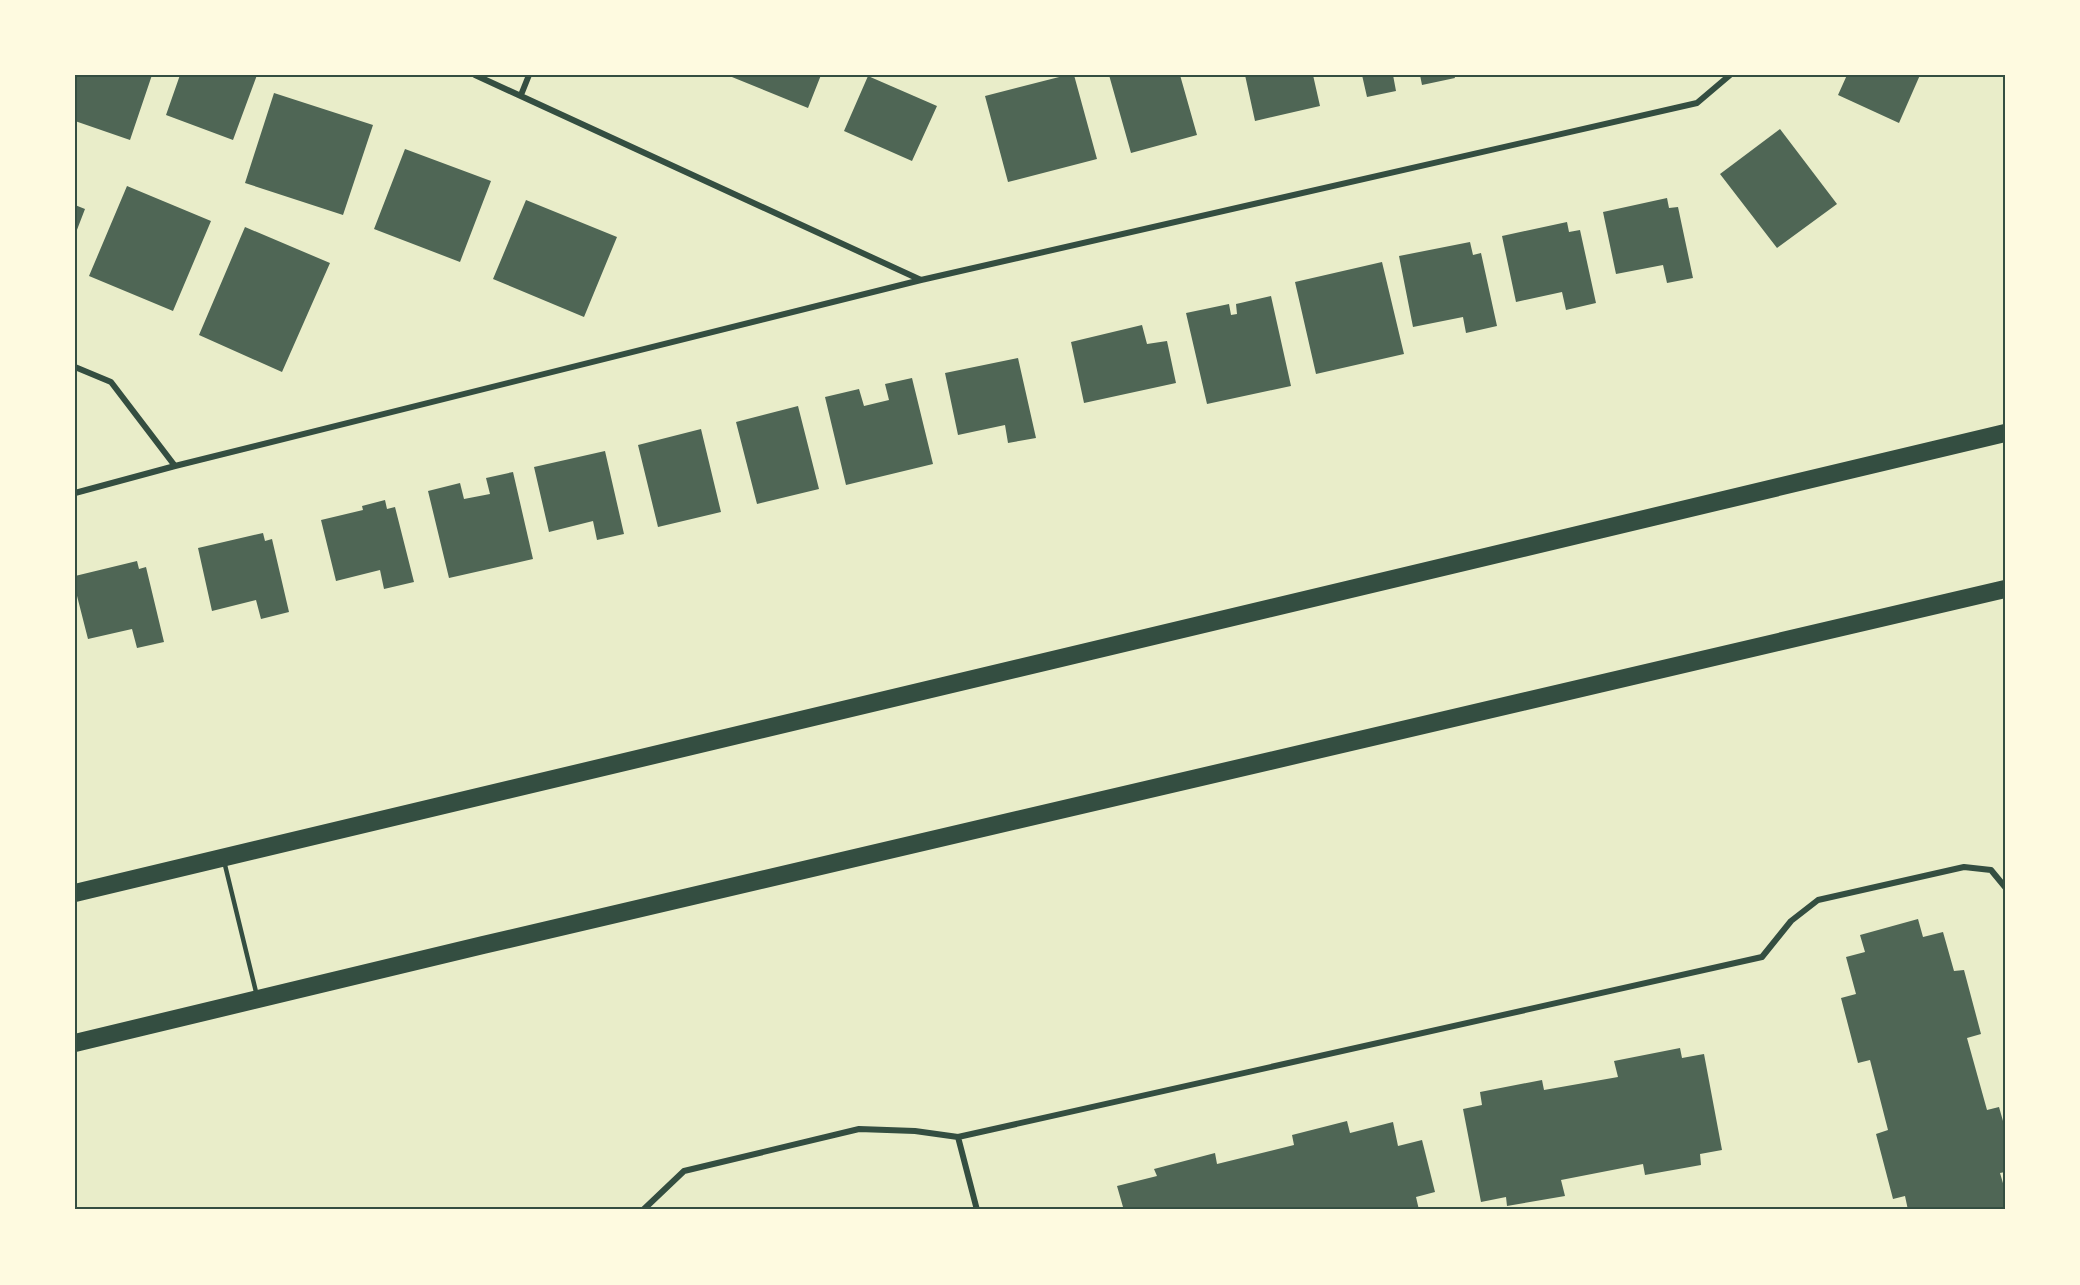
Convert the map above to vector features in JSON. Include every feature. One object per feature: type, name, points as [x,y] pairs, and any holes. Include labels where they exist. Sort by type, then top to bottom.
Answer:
[{"type":"highway","points":[[75,893],[2005,433]]},
{"type":"highway","points":[[75,1043],[2005,589]]},
{"type":"street","points":[[475,75],[921,280]]},
{"type":"street","points":[[521,95],[529,75]]},
{"type":"street","points":[[75,493],[921,280],[1697,103],[1730,75]]},
{"type":"street","points":[[75,367],[111,382],[175,466]]},
{"type":"street","points":[[643,1210],[684,1171],[859,1130],[915,1131],[958,1137],[1761,957],[1791,921],[1818,900],[1964,867],[1991,870],[2005,887]]},
{"type":"street","points":[[958,1137],[977,1210]]},
{"type":"lane","points":[[223,859],[258,999]]},
{"type":"building","points":[[75,75],[152,75],[130,140],[75,121]]},
{"type":"building","points":[[180,75],[257,75],[233,140],[166,115]]},
{"type":"building","points":[[727,75],[821,75],[808,108]]},
{"type":"building","points":[[1074,75],[1097,159],[1008,182],[985,96]]},
{"type":"building","points":[[1109,75],[1180,75],[1197,135],[1131,153]]},
{"type":"building","points":[[1245,75],[1313,75],[1320,106],[1255,121]]},
{"type":"building","points":[[1362,75],[1393,75],[1396,91],[1367,97]]},
{"type":"building","points":[[1420,75],[1454,75],[1455,78],[1422,85]]},
{"type":"building","points":[[1847,75],[1920,75],[1899,123],[1838,95]]},
{"type":"building","points":[[868,76],[937,106],[912,161],[844,131]]},
{"type":"building","points":[[274,93],[373,125],[343,215],[245,183]]},
{"type":"building","points":[[1780,129],[1837,204],[1777,248],[1720,174]]},
{"type":"building","points":[[405,149],[491,181],[460,262],[374,229]]},
{"type":"building","points":[[127,186],[211,221],[173,311],[89,276]]},
{"type":"building","points":[[1667,198],[1669,208],[1678,207],[1693,278],[1667,283],[1663,265],[1616,274],[1603,212]]},
{"type":"building","points":[[526,200],[617,237],[584,317],[493,279]]},
{"type":"building","points":[[75,205],[85,209],[75,235]]},
{"type":"building","points":[[1567,222],[1569,232],[1580,230],[1596,303],[1566,310],[1562,292],[1516,302],[1502,236]]},
{"type":"building","points":[[245,227],[330,263],[282,372],[199,335]]},
{"type":"building","points":[[1470,242],[1473,255],[1481,253],[1497,326],[1466,333],[1463,317],[1413,327],[1399,256]]},
{"type":"building","points":[[1382,262],[1404,354],[1316,374],[1295,282]]},
{"type":"building","points":[[1271,296],[1291,386],[1207,404],[1186,313],[1229,304],[1231,315],[1237,314],[1236,304]]},
{"type":"building","points":[[1142,325],[1147,344],[1167,341],[1176,383],[1084,403],[1071,342]]},
{"type":"building","points":[[1018,358],[1036,438],[1008,443],[1005,425],[958,435],[945,373]]},
{"type":"building","points":[[912,378],[933,464],[846,485],[825,397],[859,389],[864,406],[889,400],[885,384]]},
{"type":"building","points":[[798,406],[819,489],[757,504],[736,422]]},
{"type":"building","points":[[701,429],[721,512],[658,527],[638,445]]},
{"type":"building","points":[[605,451],[624,534],[597,540],[593,521],[549,532],[534,467]]},
{"type":"building","points":[[513,472],[533,559],[449,578],[428,491],[460,483],[464,499],[490,494],[486,478]]},
{"type":"building","points":[[385,500],[387,509],[395,507],[414,582],[384,589],[380,570],[336,581],[321,520],[363,510],[362,506]]},
{"type":"building","points":[[263,533],[265,541],[272,539],[289,612],[261,619],[256,600],[212,611],[198,548]]},
{"type":"building","points":[[137,561],[139,569],[146,567],[164,642],[137,648],[132,629],[88,639],[75,588],[75,576]]},
{"type":"building","points":[[1918,919],[1923,937],[1943,932],[1954,971],[1964,970],[1981,1034],[1967,1038],[1987,1110],[1999,1107],[2005,1128],[2005,1172],[2000,1173],[2005,1190],[2005,1210],[1908,1210],[1905,1196],[1893,1199],[1876,1134],[1888,1130],[1870,1060],[1858,1063],[1841,998],[1856,994],[1846,957],[1865,952],[1860,935]]},
{"type":"building","points":[[1680,1048],[1682,1058],[1704,1054],[1722,1150],[1700,1154],[1701,1165],[1645,1175],[1643,1164],[1561,1180],[1565,1196],[1507,1206],[1506,1197],[1481,1202],[1463,1109],[1482,1105],[1480,1092],[1542,1080],[1544,1090],[1618,1077],[1614,1061]]},
{"type":"building","points":[[1347,1121],[1350,1133],[1393,1122],[1398,1146],[1422,1140],[1435,1192],[1416,1197],[1419,1210],[1114,1210],[1123,1207],[1117,1186],[1157,1176],[1154,1169],[1215,1153],[1217,1164],[1294,1145],[1292,1135]]}]
